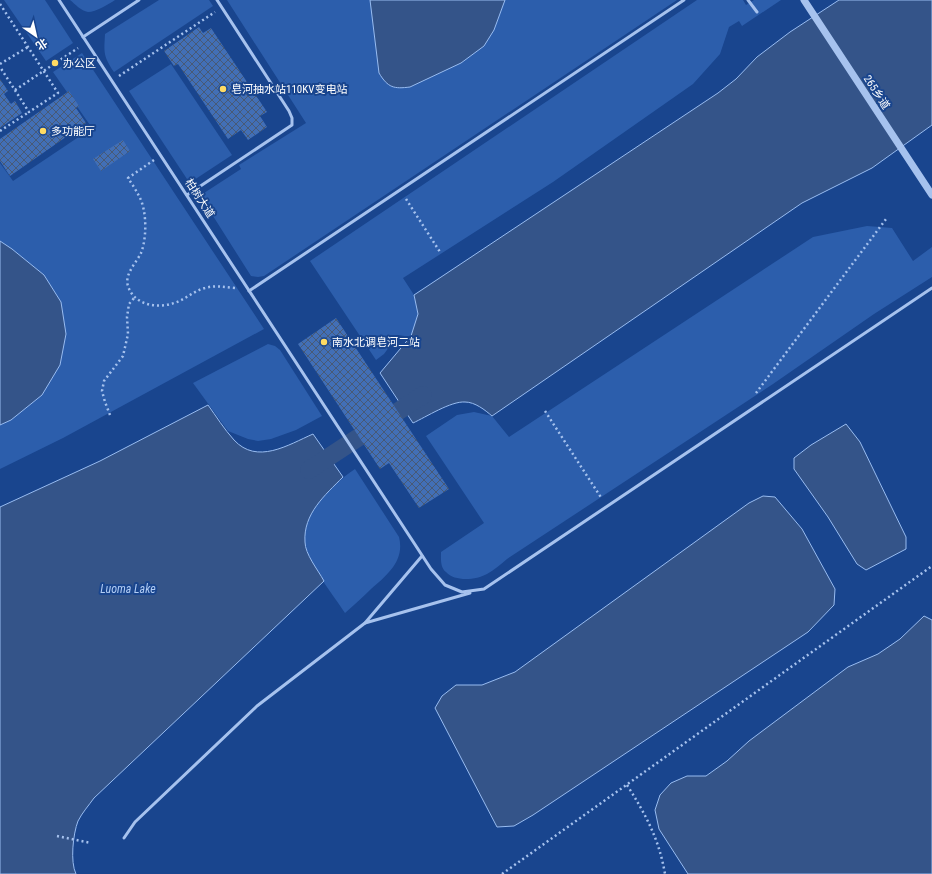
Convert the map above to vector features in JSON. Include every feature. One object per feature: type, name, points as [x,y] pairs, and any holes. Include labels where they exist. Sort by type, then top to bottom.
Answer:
[{"type":"street","name":"265乡道","points":[[804,0],[932,196]]},
{"type":"lane","name":"柏树大道","points":[[59,0],[431,569],[445,585],[462,592],[484,589]]},
{"type":"lane","points":[[83,36],[139,0]]},
{"type":"lane","points":[[187,195],[292,124],[292,118],[289,111],[217,0]]},
{"type":"lane","points":[[249,291],[684,0]]},
{"type":"lane","points":[[748,0],[756,12]]},
{"type":"lane","points":[[364,623],[484,589],[932,288]]},
{"type":"lane","points":[[124,838],[136,822],[257,706],[364,623],[422,556]]},
{"type":"path","points":[[0,4],[58,93],[0,131]]},
{"type":"path","points":[[112,81],[222,8]]},
{"type":"path","points":[[15,90],[87,42]]},
{"type":"path","points":[[28,47],[0,66],[29,112]]},
{"type":"path","points":[[161,156],[128,178],[140,197],[146,236],[141,252],[130,272],[127,282],[134,297],[145,304],[159,306],[175,303],[192,293],[212,287],[219,286],[249,291]]},
{"type":"path","points":[[400,190],[440,252]]},
{"type":"path","points":[[756,394],[886,219]]},
{"type":"path","points":[[110,414],[104,402],[102,391],[104,381],[123,356],[128,334],[127,317],[129,304],[134,297]]},
{"type":"path","points":[[545,411],[607,506]]},
{"type":"path","points":[[502,874],[932,566]]},
{"type":"path","points":[[627,785],[648,818],[662,856],[665,874]]},
{"type":"path","points":[[57,836],[91,843]]},
{"type":"shaded area","points":[[4,0],[45,0],[73,43],[46,61]]},
{"type":"shaded area","points":[[70,0],[115,0],[106,6],[88,12],[81,9]]},
{"type":"shaded area","points":[[159,0],[209,0],[213,6],[114,72],[105,54],[105,34]]},
{"type":"shaded area","points":[[227,0],[677,0],[264,276],[258,277],[251,276],[201,197],[204,193],[241,169],[239,165],[306,123]]},
{"type":"shaded area","points":[[697,0],[743,0],[746,5],[754,0],[781,0],[742,26],[739,21],[729,27],[720,54],[693,84],[553,182],[403,278],[414,295],[418,314],[411,337],[398,335],[384,354],[376,360],[310,261]]},
{"type":"shaded area","points":[[82,53],[264,329],[63,438],[0,469],[0,425],[11,420],[61,302],[44,275],[0,241],[0,163],[13,181],[92,128],[53,72]]},
{"type":"shaded area","points":[[171,64],[232,155],[194,180],[187,179],[129,91]]},
{"type":"shaded area","points":[[867,226],[892,228],[913,261],[932,247],[932,277],[874,314],[773,384],[507,559],[487,574],[472,579],[460,579],[450,575],[444,570],[441,563],[441,552],[484,523],[426,436],[457,415],[474,412],[492,416],[509,437],[813,237]]},
{"type":"shaded area","points":[[268,344],[275,346],[280,350],[322,416],[296,430],[271,439],[258,441],[248,439],[228,431],[193,383]]},
{"type":"shaded area","points":[[355,469],[399,537],[400,546],[397,560],[393,567],[345,613],[322,580],[312,562],[305,544],[304,533],[312,512],[320,501],[337,483]]},
{"type":"water","points":[[370,0],[505,0],[494,30],[484,46],[461,63],[410,87],[400,88],[389,85],[379,73]]},
{"type":"water","points":[[839,0],[932,0],[932,125],[872,168],[802,203],[492,416],[483,409],[469,402],[459,402],[413,423],[380,373],[411,336],[418,314],[414,295],[718,93],[736,79],[757,57],[790,32]]},
{"type":"water","points":[[0,241],[44,275],[61,302],[66,334],[60,365],[42,395],[11,420],[0,425]]},
{"type":"water","name":"Luoma Lake","points":[[208,405],[234,440],[243,447],[253,451],[263,452],[273,450],[313,434],[343,477],[316,506],[311,514],[305,532],[307,552],[324,581],[94,798],[81,815],[76,827],[73,862],[76,874],[0,874],[0,507],[100,461]]},
{"type":"water","points":[[846,424],[860,442],[906,537],[906,549],[866,570],[857,564],[828,517],[794,469],[794,458],[811,445]]},
{"type":"water","points":[[763,496],[775,497],[802,529],[835,589],[834,605],[808,632],[533,815],[514,826],[497,827],[435,708],[442,696],[456,685],[482,685],[515,672],[749,503]]},
{"type":"water","points":[[924,616],[932,620],[932,874],[688,874],[659,829],[655,810],[660,795],[671,783],[687,776],[706,776],[727,761],[749,741],[848,667],[878,654],[900,639]]},
{"type":"building","name":"皂河抽水站110KV变电站","points":[[199,27],[203,33],[211,28],[267,112],[260,116],[267,127],[248,140],[241,130],[228,139],[178,64],[174,66],[164,51]]},
{"type":"building","points":[[0,79],[8,91],[4,94],[11,104],[15,101],[22,113],[0,128]]},
{"type":"building","name":"多功能厅","points":[[69,91],[79,106],[76,108],[86,123],[10,176],[0,161],[0,139]]},
{"type":"building","points":[[123,140],[130,151],[101,171],[93,159]]},
{"type":"building","points":[[336,318],[449,489],[419,508],[389,463],[380,469],[298,344]]},
{"type":"waterway","points":[[309,470],[423,395]]},
{"type":"place","name":"办公区","points":[[55,63]]},
{"type":"place","name":"皂河抽水站110KV变电站","points":[[223,89]]},
{"type":"place","name":"多功能厅","points":[[43,131]]},
{"type":"place","name":"南水北调皂河二站","points":[[324,342]]}]
